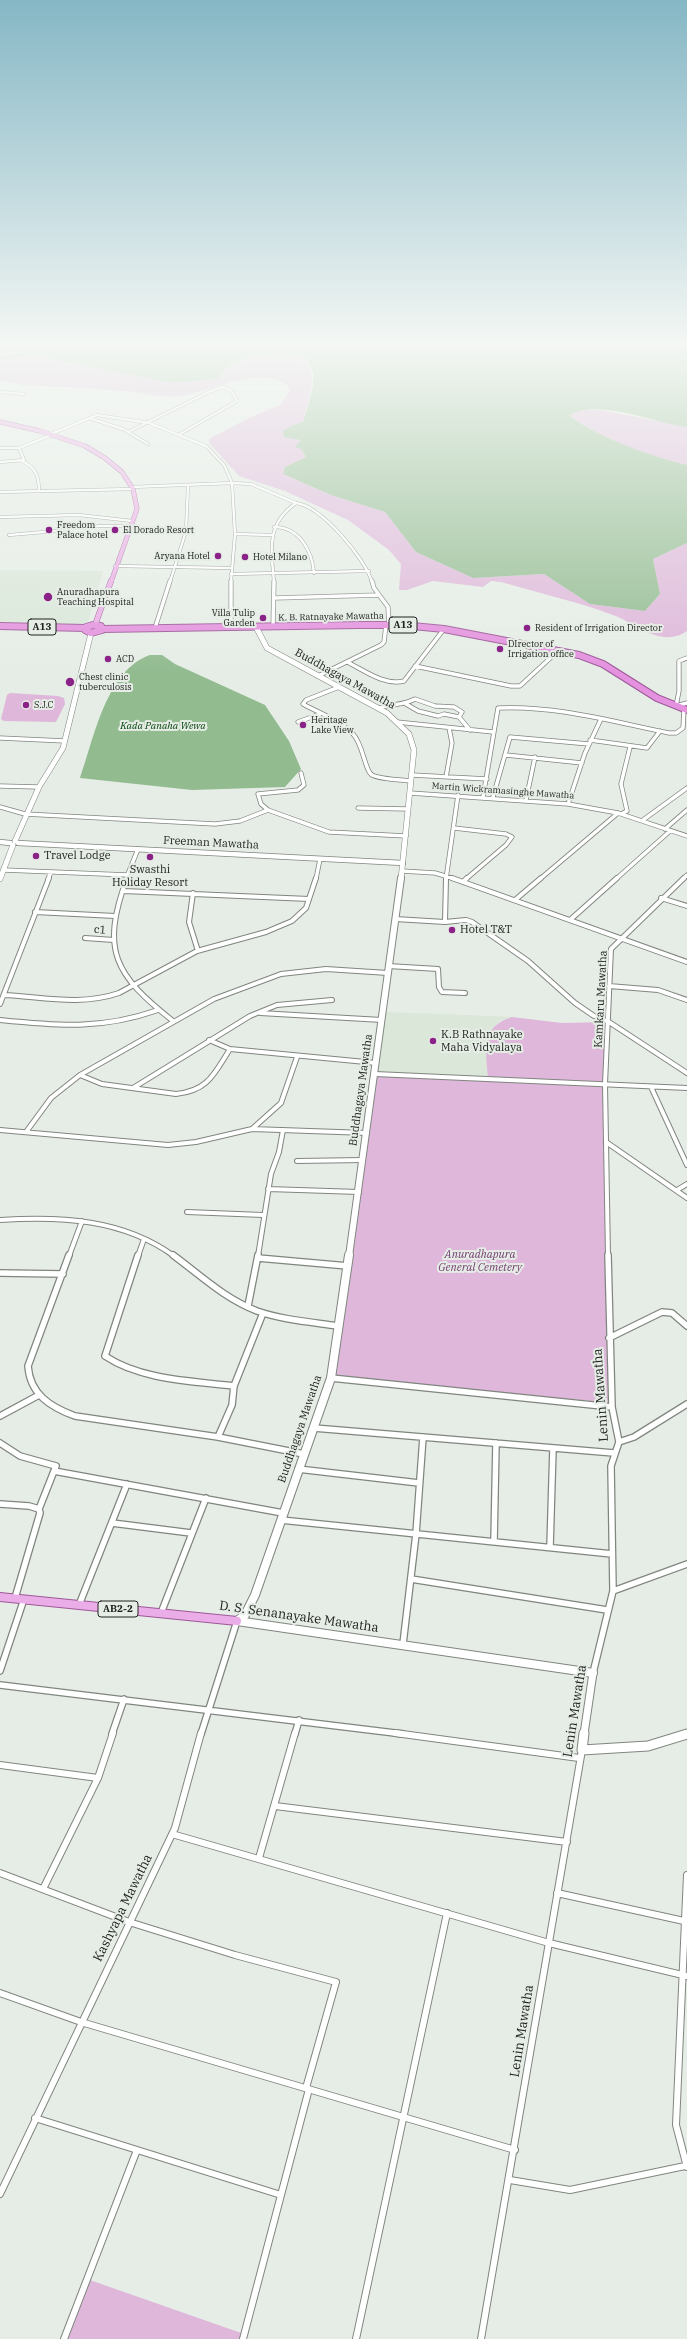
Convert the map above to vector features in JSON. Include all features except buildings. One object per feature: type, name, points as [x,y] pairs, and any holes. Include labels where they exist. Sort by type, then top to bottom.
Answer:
[{"type":"highway","points":[[85,628],[95,625],[102,628]]},
{"type":"highway","name":"K. B. Ratnayake Mawatha","points":[[102,628],[388,625],[444,629],[559,650],[595,660],[657,698],[685,710]]},
{"type":"highway","name":"A13","points":[[0,626],[85,628]]},
{"type":"highway","points":[[85,628],[91,633],[102,628]]},
{"type":"main road","points":[[95,625],[115,566],[137,509],[132,488],[126,477],[101,455]]},
{"type":"main road","name":"Buddhagaya Mawatha","points":[[237,1621],[245,1615],[249,1609],[331,1378],[359,1192],[402,872],[414,750],[409,734],[397,722],[379,708],[267,648],[256,627]]},
{"type":"main road","points":[[0,879],[25,814],[39,787],[63,748],[91,633]]},
{"type":"main road","name":"D. S. Senanayake Mawatha","points":[[0,1597],[237,1621],[403,1644],[593,1673]]},
{"type":"street","points":[[22,461],[24,460],[23,455]]},
{"type":"street","points":[[216,455],[224,465],[232,483],[235,534],[231,568],[231,627]]},
{"type":"street","points":[[0,462],[22,461],[40,477],[39,491]]},
{"type":"street","points":[[0,492],[188,486],[232,483],[251,484],[296,503],[304,504],[332,525],[369,571],[374,588],[388,607],[388,625],[384,642],[318,676]]},
{"type":"street","points":[[155,628],[186,531],[188,486]]},
{"type":"street","points":[[273,627],[276,598],[272,535],[277,519],[296,503]]},
{"type":"street","points":[[0,517],[79,515],[132,521]]},
{"type":"street","points":[[9,534],[56,531],[63,526],[130,526]]},
{"type":"street","points":[[274,527],[287,528],[297,534],[314,564],[314,573]]},
{"type":"street","points":[[235,534],[272,535]]},
{"type":"street","points":[[115,566],[231,568]]},
{"type":"street","points":[[231,574],[369,571]]},
{"type":"street","points":[[276,598],[379,595]]},
{"type":"street","points":[[347,662],[394,683],[404,681],[444,629]]},
{"type":"street","points":[[415,666],[512,686],[520,686],[559,650]]},
{"type":"street","points":[[687,658],[679,661],[679,691],[676,706],[687,703]]},
{"type":"street","points":[[339,687],[303,702],[303,704],[347,728],[358,737],[366,754],[367,770],[372,775],[411,778],[446,777],[487,779]]},
{"type":"street","points":[[379,708],[394,703],[408,703],[415,699],[432,706],[448,704],[456,706],[462,712],[459,717]]},
{"type":"street","points":[[405,703],[418,711],[438,716],[444,714],[459,717],[470,730]]},
{"type":"street","points":[[483,796],[498,708],[501,707],[601,719],[669,733],[680,732],[683,728],[685,710]]},
{"type":"street","points":[[298,722],[320,714]]},
{"type":"street","points":[[568,804],[590,742],[601,719]]},
{"type":"street","points":[[397,722],[493,732]]},
{"type":"street","points":[[446,777],[452,743],[449,728]]},
{"type":"street","points":[[493,797],[506,755],[507,742],[510,737],[515,736],[590,742],[646,748],[660,731]]},
{"type":"street","points":[[0,738],[65,740]]},
{"type":"street","points":[[515,900],[620,813],[627,811],[620,784],[621,776],[628,763],[630,746]]},
{"type":"street","points":[[506,755],[582,763]]},
{"type":"street","points":[[526,800],[535,757]]},
{"type":"street","points":[[301,773],[304,785],[298,790],[258,794],[261,804],[268,810],[329,832],[406,836]]},
{"type":"street","points":[[0,786],[39,787]]},
{"type":"street","points":[[643,820],[687,788]]},
{"type":"street","name":"Martin Wickramasinghe Mawatha","points":[[410,793],[483,796],[568,804],[620,813],[687,836]]},
{"type":"street","points":[[446,922],[446,876],[458,795]]},
{"type":"street","points":[[0,807],[25,814],[215,824],[240,821],[268,810]]},
{"type":"street","points":[[358,808],[408,809]]},
{"type":"street","points":[[665,828],[687,810]]},
{"type":"street","points":[[454,828],[506,834],[512,837],[506,845],[463,882]]},
{"type":"street","points":[[570,920],[670,830]]},
{"type":"street","points":[[682,834],[687,830]]},
{"type":"street","name":"Freeman Mawatha","points":[[0,842],[403,863]]},
{"type":"street","points":[[138,849],[115,916],[114,948],[134,986],[158,1010],[173,1021]]},
{"type":"street","points":[[4,995],[91,1000],[114,995],[134,986],[162,968],[198,951],[272,930],[288,923],[303,912],[309,899],[320,859]]},
{"type":"street","points":[[4,870],[128,875]]},
{"type":"street","points":[[0,1004],[50,872]]},
{"type":"street","points":[[402,872],[435,873],[446,876],[687,962]]},
{"type":"street","name":"Kamkaru Mawatha","points":[[605,1084],[609,1022],[611,949],[620,938],[661,898],[687,875]]},
{"type":"street","points":[[124,891],[309,899]]},
{"type":"street","points":[[193,893],[188,914],[188,929],[198,951]]},
{"type":"street","points":[[661,898],[687,906]]},
{"type":"street","points":[[35,912],[115,916]]},
{"type":"street","points":[[395,919],[446,922],[466,920],[472,922],[528,961],[575,1003],[594,1016],[609,1022],[687,1073]]},
{"type":"street","name":"c1","points":[[85,938],[114,940]]},
{"type":"street","points":[[26,1132],[51,1098],[80,1075],[214,999],[281,974],[326,969],[438,969],[439,987],[442,992],[465,994]]},
{"type":"street","points":[[609,986],[658,990],[687,1000]]},
{"type":"street","points":[[133,1088],[236,1023],[258,1012],[277,1005],[332,1000]]},
{"type":"street","points":[[0,1020],[68,1027],[106,1025],[158,1010]]},
{"type":"street","points":[[258,1012],[382,1020]]},
{"type":"street","points":[[209,1040],[230,1049],[297,1057],[376,1063]]},
{"type":"street","points":[[80,1075],[102,1084],[176,1094],[196,1091],[203,1088],[230,1049]]},
{"type":"street","points":[[252,1129],[281,1103],[297,1057]]},
{"type":"street","points":[[375,1074],[687,1088]]},
{"type":"street","name":"Lenin Mawatha","points":[[480,2339],[510,2180],[557,1893],[567,1842],[593,1673],[607,1610],[613,1591],[611,1466],[614,1453],[619,1442],[612,1407],[605,1084]]},
{"type":"street","points":[[651,1087],[687,1165]]},
{"type":"street","points":[[0,1130],[168,1144],[196,1142],[252,1129],[367,1133]]},
{"type":"street","points":[[248,1306],[258,1258],[263,1215],[268,1189],[283,1130]]},
{"type":"street","points":[[606,1142],[687,1198]]},
{"type":"street","points":[[297,1161],[363,1160]]},
{"type":"street","points":[[677,1190],[687,1184]]},
{"type":"street","points":[[268,1189],[359,1192]]},
{"type":"street","points":[[187,1212],[263,1215]]},
{"type":"street","points":[[0,1220],[37,1218],[115,1226],[165,1250],[230,1297],[263,1313],[338,1326]]},
{"type":"street","points":[[82,1222],[28,1366],[30,1382],[39,1395],[58,1410],[74,1416],[218,1437],[304,1454]]},
{"type":"street","points":[[144,1239],[108,1344],[106,1356],[110,1361],[132,1369],[234,1386]]},
{"type":"street","points":[[258,1258],[348,1266]]},
{"type":"street","points":[[0,1273],[63,1274]]},
{"type":"street","points":[[610,1338],[662,1312],[672,1313],[687,1326]]},
{"type":"street","points":[[218,1437],[232,1405],[234,1386],[263,1313]]},
{"type":"street","points":[[331,1378],[612,1407]]},
{"type":"street","points":[[0,1416],[39,1395]]},
{"type":"street","points":[[619,1442],[634,1437],[687,1404]]},
{"type":"street","points":[[314,1428],[614,1453]]},
{"type":"street","points":[[403,1644],[416,1534],[418,1483],[423,1438]]},
{"type":"street","points":[[0,1442],[20,1456],[56,1466],[39,1509],[40,1513],[15,1598]]},
{"type":"street","points":[[494,1542],[496,1443]]},
{"type":"street","points":[[550,1547],[553,1448]]},
{"type":"street","points":[[298,1469],[418,1483]]},
{"type":"street","points":[[54,1471],[206,1498],[282,1517],[416,1534],[612,1554]]},
{"type":"street","points":[[79,1605],[127,1484]]},
{"type":"street","points":[[161,1613],[191,1533],[206,1498]]},
{"type":"street","points":[[0,1504],[29,1506],[39,1509]]},
{"type":"street","points":[[112,1523],[191,1533]]},
{"type":"street","points":[[613,1591],[687,1564]]},
{"type":"street","points":[[411,1579],[607,1610]]},
{"type":"street","points":[[0,1671],[24,1599]]},
{"type":"street","name":"Kashyapa Mawatha","points":[[0,2194],[172,1834],[207,1711],[237,1621]]},
{"type":"street","points":[[0,1685],[124,1699],[207,1711],[299,1720],[581,1754],[626,1750],[668,1743],[687,1734]]},
{"type":"street","points":[[43,1889],[98,1778],[124,1699]]},
{"type":"street","points":[[259,1858],[299,1720]]},
{"type":"street","points":[[0,1765],[98,1778]]},
{"type":"street","points":[[275,1806],[567,1842]]},
{"type":"street","points":[[172,1834],[549,1943],[684,1975]]},
{"type":"street","points":[[0,1873],[129,1922],[235,1955],[336,1982],[243,2339]]},
{"type":"street","points":[[510,2180],[570,2190],[686,2166],[676,2125],[684,1975],[684,1921],[687,1875]]},
{"type":"street","points":[[557,1893],[684,1921]]},
{"type":"street","points":[[356,2339],[446,1913]]},
{"type":"street","points":[[0,1993],[81,2022],[515,2150]]},
{"type":"street","points":[[35,2118],[281,2195]]},
{"type":"street","points":[[64,2339],[137,2150]]},
{"type":"shaded area","name":"Anuradhapura Teaching Hospital","points":[[0,570],[103,571],[88,622],[78,625],[0,623]]},
{"type":"shaded area","name":"K.B Rathnayake Maha Vidyalaya","points":[[383,1012],[512,1017],[499,1021],[486,1050],[488,1078],[375,1074]]},
{"type":"green space","points":[[220,455],[305,455],[306,457],[285,467],[283,474],[331,495],[385,512],[416,552],[473,578],[544,574],[590,604],[645,611],[660,594],[653,559],[687,543],[687,631],[673,637],[657,636],[616,616],[602,611],[501,582],[491,581],[483,587],[433,581],[407,590],[399,590],[401,564],[389,550],[348,520],[285,491],[239,476]]},
{"type":"green space","points":[[651,455],[687,455],[687,465],[673,461]]},
{"type":"green space","points":[[10,693],[58,696],[64,698],[65,704],[56,722],[4,721],[1,719],[7,695]]},
{"type":"green space","name":"Anuradhapura General Cemetery","points":[[512,1017],[562,1023],[608,1022],[607,1084],[611,1389],[614,1403],[331,1378],[375,1074],[488,1078],[486,1049],[490,1033],[494,1027],[502,1021]]},
{"type":"green space","points":[[87,2279],[244,2334],[243,2339],[64,2339]]},
{"type":"water","points":[[305,455],[653,455],[687,465],[687,543],[653,559],[660,594],[645,611],[590,604],[544,574],[473,578],[416,552],[385,512],[331,495],[283,474],[285,467],[306,457]]},
{"type":"water","name":"Kada Panaha Wewa","points":[[150,655],[162,655],[175,664],[265,705],[289,741],[301,769],[285,787],[192,790],[80,778],[97,726],[112,690],[122,675],[135,663]]},
{"type":"place","name":"Freedom Palace hotel","points":[[49,530]]},
{"type":"place","name":"El Dorado Resort","points":[[115,530]]},
{"type":"place","name":"Aryana Hotel","points":[[218,556]]},
{"type":"place","name":"Hotel Milano","points":[[245,557]]},
{"type":"place","name":"Anuradhapura Teaching Hospital","points":[[48,597]]},
{"type":"place","name":"Villa Tulip Garden","points":[[263,618]]},
{"type":"place","name":"Resident of Irrigation Director","points":[[527,628]]},
{"type":"place","name":"DIrector of Irrigation office","points":[[500,649]]},
{"type":"place","name":"ACD","points":[[108,659]]},
{"type":"place","name":"Chest clinic tuberculosis","points":[[70,682]]},
{"type":"place","name":"S.J.C","points":[[26,705]]},
{"type":"place","name":"Heritage Lake View","points":[[303,725]]},
{"type":"place","name":"Travel Lodge","points":[[36,856]]},
{"type":"place","name":"Swasthi Holiday Resort","points":[[150,857]]},
{"type":"place","name":"Hotel T&T","points":[[452,930]]},
{"type":"place","name":"K.B Rathnayake Maha Vidyalaya","points":[[433,1041]]}]
